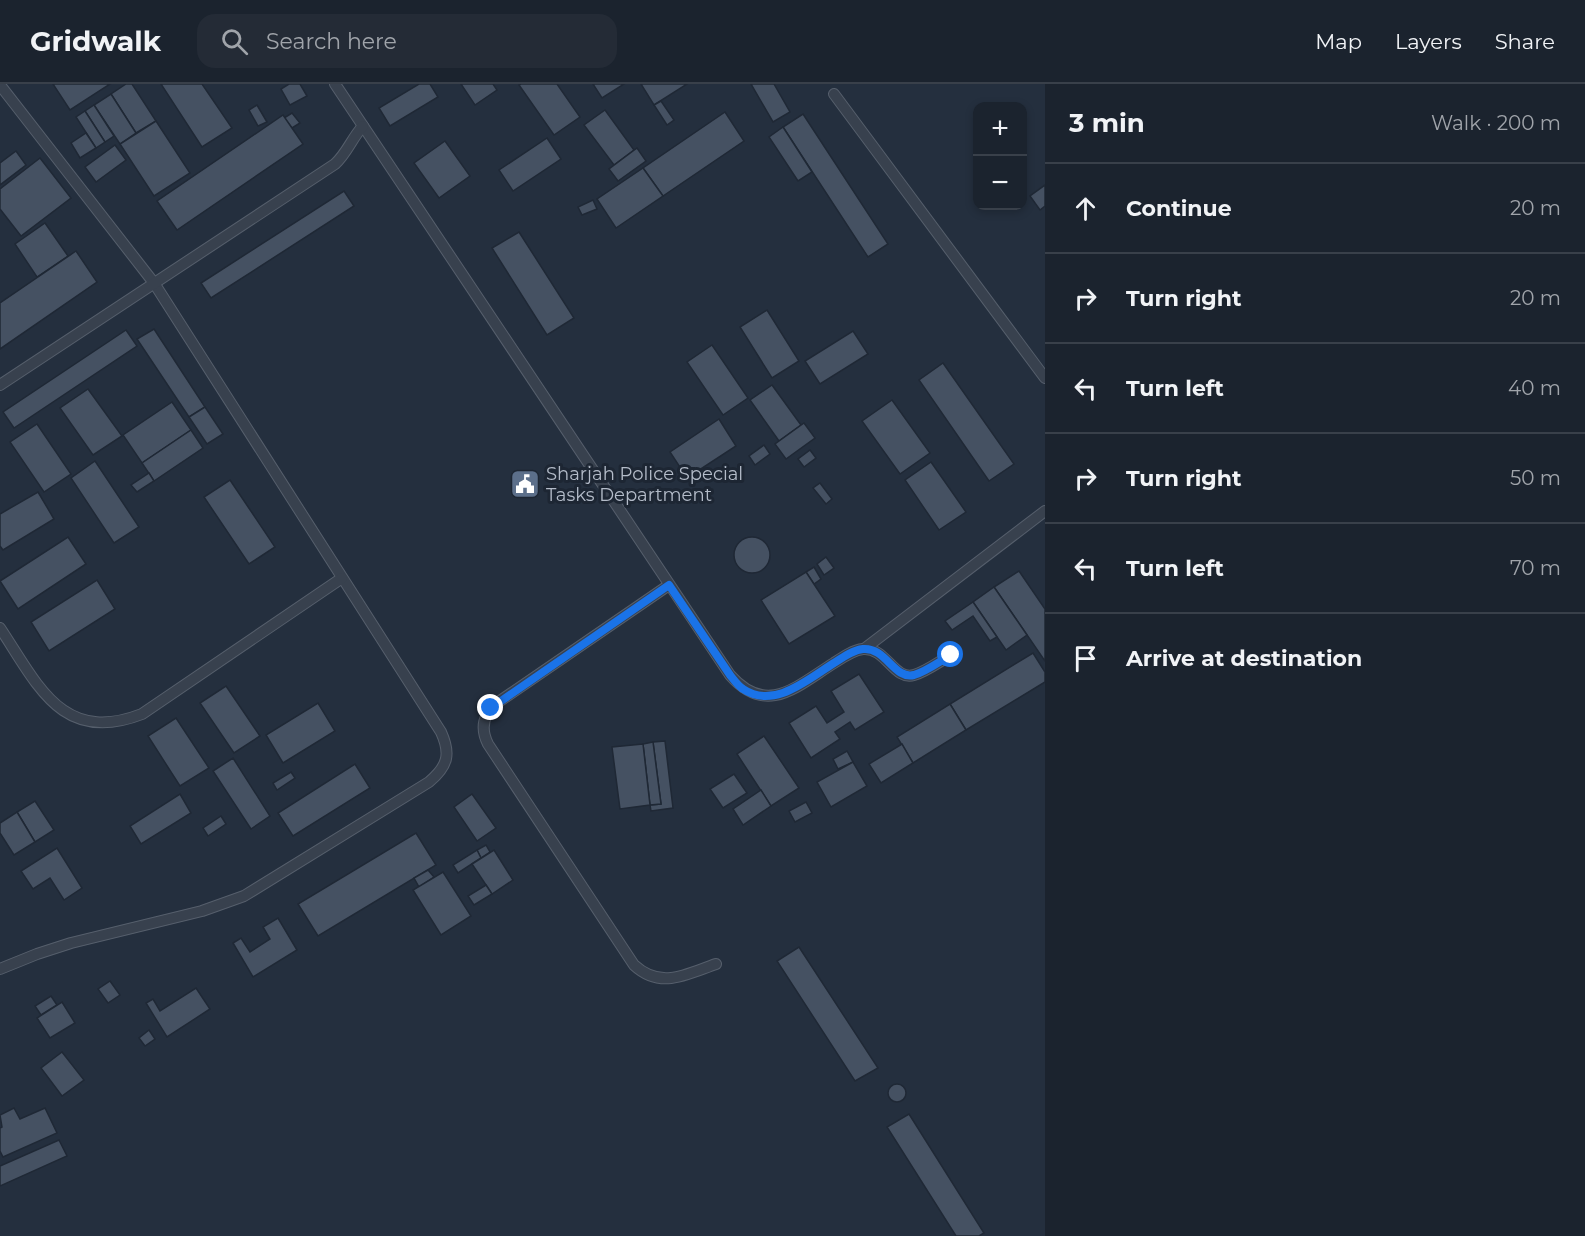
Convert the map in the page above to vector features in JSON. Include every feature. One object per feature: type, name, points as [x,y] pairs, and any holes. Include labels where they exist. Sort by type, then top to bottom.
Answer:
[{"type":"lane","points":[[335,84],[669,585],[730,675],[742,688],[758,696],[775,696],[791,690],[844,657],[864,649],[1045,511]]},
{"type":"lane","points":[[0,85],[154,284],[441,732],[447,745],[447,759],[441,772],[400,800],[244,896],[202,910],[71,943],[0,969]]},
{"type":"lane","points":[[834,94],[1045,378]]},
{"type":"lane","points":[[0,386],[335,164],[344,155],[351,139],[363,126]]},
{"type":"lane","points":[[0,628],[45,694],[60,709],[80,719],[101,723],[122,722],[142,714],[342,578]]},
{"type":"lane","points":[[669,585],[497,703],[487,714],[483,729],[488,744],[634,965],[650,976],[668,979],[716,964]]},
{"type":"lane","points":[[864,649],[874,650],[883,655],[904,675],[913,675],[951,655]]},
{"type":"building","points":[[53,84],[110,84],[70,110]]},
{"type":"building","points":[[126,84],[132,84],[156,121],[136,133],[111,94]]},
{"type":"building","points":[[161,84],[202,84],[232,128],[202,147]]},
{"type":"building","points":[[289,84],[300,84],[307,96],[290,105],[281,89]]},
{"type":"building","points":[[419,84],[430,84],[438,97],[390,126],[379,108]]},
{"type":"building","points":[[461,84],[493,84],[497,90],[475,105]]},
{"type":"building","points":[[557,84],[580,117],[554,135],[519,85]]},
{"type":"building","points":[[593,84],[624,84],[602,98]]},
{"type":"building","points":[[641,84],[687,84],[654,105]]},
{"type":"building","points":[[751,84],[774,84],[790,112],[773,122]]},
{"type":"building","points":[[111,94],[136,133],[120,144],[94,105]]},
{"type":"building","points":[[661,101],[674,120],[667,125],[654,105]]},
{"type":"building","points":[[94,105],[114,136],[105,142],[85,111]]},
{"type":"building","points":[[257,105],[267,122],[258,126],[249,110]]},
{"type":"building","points":[[605,110],[634,150],[614,165],[584,125]]},
{"type":"building","points":[[85,111],[105,142],[96,148],[76,117]]},
{"type":"building","points":[[725,112],[744,141],[663,196],[643,168]]},
{"type":"building","points":[[292,113],[300,123],[292,128],[284,118]]},
{"type":"building","points":[[803,114],[888,244],[868,257],[783,127]]},
{"type":"building","points":[[283,115],[303,144],[177,230],[157,201]]},
{"type":"building","points":[[156,121],[190,173],[154,196],[120,144]]},
{"type":"building","points":[[783,127],[812,172],[798,181],[769,137]]},
{"type":"building","points":[[86,133],[96,148],[80,158],[71,143]]},
{"type":"building","points":[[547,138],[561,159],[513,191],[499,170]]},
{"type":"building","points":[[445,141],[470,176],[439,198],[414,163]]},
{"type":"building","points":[[115,145],[126,160],[96,182],[85,167]]},
{"type":"building","points":[[637,148],[646,161],[618,181],[609,169]]},
{"type":"building","points":[[16,151],[26,165],[0,185],[0,163]]},
{"type":"building","points":[[40,158],[71,198],[21,236],[0,209],[0,189]]},
{"type":"building","points":[[643,168],[663,196],[616,228],[597,199]]},
{"type":"building","points":[[1045,185],[1045,206],[1040,210],[1030,196]]},
{"type":"building","points":[[344,191],[354,206],[211,298],[201,283]]},
{"type":"building","points":[[593,200],[597,209],[582,215],[578,207]]},
{"type":"building","points":[[45,223],[68,256],[37,277],[15,244]]},
{"type":"building","points":[[519,232],[574,318],[547,335],[492,248]]},
{"type":"building","points":[[76,251],[97,282],[0,349],[0,303]]},
{"type":"building","points":[[767,310],[799,361],[772,378],[740,327]]},
{"type":"building","points":[[154,329],[205,407],[189,417],[137,339]]},
{"type":"building","points":[[126,330],[137,346],[14,428],[3,412]]},
{"type":"building","points":[[853,331],[868,354],[820,384],[805,361]]},
{"type":"building","points":[[712,345],[748,398],[723,415],[687,362]]},
{"type":"building","points":[[943,363],[1014,464],[989,481],[919,380]]},
{"type":"building","points":[[772,385],[801,425],[779,441],[750,400]]},
{"type":"building","points":[[88,389],[122,436],[93,455],[60,408]]},
{"type":"building","points":[[892,400],[930,453],[900,474],[862,421]]},
{"type":"building","points":[[172,402],[191,430],[142,463],[123,435]]},
{"type":"building","points":[[205,407],[223,434],[207,444],[189,417]]},
{"type":"building","points":[[719,419],[736,446],[687,478],[670,452]]},
{"type":"building","points":[[804,423],[815,438],[786,459],[775,444]]},
{"type":"building","points":[[37,424],[71,474],[44,492],[10,442]]},
{"type":"building","points":[[191,430],[203,448],[154,481],[142,463]]},
{"type":"building","points":[[764,445],[770,454],[755,465],[749,456]]},
{"type":"building","points":[[810,450],[816,458],[804,467],[798,459]]},
{"type":"building","points":[[95,461],[139,527],[114,543],[71,478]]},
{"type":"building","points":[[931,462],[966,512],[939,530],[905,480]]},
{"type":"building","points":[[149,473],[154,481],[137,492],[131,485]]},
{"type":"building","points":[[230,480],[275,547],[249,564],[204,497]]},
{"type":"building","points":[[820,483],[832,499],[826,504],[813,488]]},
{"type":"building","points":[[38,492],[54,519],[3,550],[0,546],[0,514]]},
{"type":"building","points":[[68,537],[86,564],[18,609],[0,581]]},
{"type":"building","points":[[752,537],[765,542],[770,555],[765,568],[752,573],[739,568],[734,555],[739,542]]},
{"type":"building","points":[[826,557],[834,568],[824,575],[817,564]]},
{"type":"building","points":[[814,567],[821,579],[814,584],[806,572]]},
{"type":"building","points":[[1019,571],[1045,609],[1045,661],[994,587]]},
{"type":"building","points":[[806,572],[835,616],[789,644],[761,600]]},
{"type":"building","points":[[97,580],[115,609],[49,651],[31,622]]},
{"type":"building","points":[[994,587],[1027,635],[1006,650],[973,602]]},
{"type":"building","points":[[973,602],[997,637],[990,641],[973,616],[952,630],[945,621]]},
{"type":"building","points":[[1033,653],[1045,672],[1045,682],[966,730],[950,704]]},
{"type":"building","points":[[859,674],[884,712],[855,730],[850,722],[835,732],[840,739],[811,758],[789,723],[816,706],[827,723],[844,712],[831,691]]},
{"type":"building","points":[[226,686],[260,736],[234,753],[200,703]]},
{"type":"building","points":[[318,703],[335,731],[283,763],[266,735]]},
{"type":"building","points":[[950,704],[966,730],[913,763],[897,737]]},
{"type":"building","points":[[176,718],[209,768],[180,786],[148,736]]},
{"type":"building","points":[[764,736],[799,788],[771,806],[737,754]]},
{"type":"building","points":[[665,741],[673,808],[651,811],[650,805],[661,804],[653,742]]},
{"type":"building","points":[[653,742],[661,804],[650,805],[643,744]]},
{"type":"building","points":[[643,744],[650,805],[620,809],[612,747]]},
{"type":"building","points":[[902,744],[913,763],[881,783],[869,764]]},
{"type":"building","points":[[847,751],[853,762],[838,769],[833,759]]},
{"type":"building","points":[[233,758],[270,816],[251,829],[213,771]]},
{"type":"building","points":[[853,762],[867,786],[831,807],[817,782]]},
{"type":"building","points":[[355,764],[370,788],[293,836],[278,813]]},
{"type":"building","points":[[291,772],[295,778],[277,790],[273,783]]},
{"type":"building","points":[[734,774],[747,793],[723,808],[710,789]]},
{"type":"building","points":[[761,790],[771,806],[743,825],[733,809]]},
{"type":"building","points":[[180,794],[191,813],[141,844],[130,826]]},
{"type":"building","points":[[472,794],[496,828],[477,841],[454,807]]},
{"type":"building","points":[[35,801],[54,830],[35,842],[17,812]]},
{"type":"building","points":[[806,802],[812,813],[795,822],[789,811]]},
{"type":"building","points":[[17,812],[35,842],[14,855],[0,833],[0,823]]},
{"type":"building","points":[[221,816],[226,824],[208,836],[203,828]]},
{"type":"building","points":[[416,833],[436,865],[318,936],[298,904]]},
{"type":"building","points":[[486,845],[490,852],[481,858],[477,850]]},
{"type":"building","points":[[57,848],[82,888],[64,900],[50,878],[33,889],[21,871]]},
{"type":"building","points":[[477,850],[481,858],[458,873],[453,865]]},
{"type":"building","points":[[494,850],[513,880],[492,894],[472,864]]},
{"type":"building","points":[[428,870],[434,877],[419,887],[414,878]]},
{"type":"building","points":[[443,872],[471,916],[441,935],[413,890]]},
{"type":"building","points":[[486,885],[492,894],[474,905],[468,896]]},
{"type":"building","points":[[278,918],[297,950],[253,977],[233,943],[241,938],[250,952],[270,939],[263,927]]},
{"type":"building","points":[[799,947],[878,1068],[855,1081],[777,961]]},
{"type":"building","points":[[110,981],[120,995],[108,1003],[98,989]]},
{"type":"building","points":[[196,988],[210,1009],[167,1037],[146,1003],[153,999],[160,1011]]},
{"type":"building","points":[[51,996],[57,1005],[41,1015],[35,1006]]},
{"type":"building","points":[[62,1002],[75,1023],[50,1038],[37,1018]]},
{"type":"building","points":[[149,1030],[155,1039],[145,1046],[139,1038]]},
{"type":"building","points":[[62,1052],[84,1080],[62,1096],[41,1068]]},
{"type":"building","points":[[893,1084],[901,1084],[906,1089],[904,1100],[893,1102],[888,1097],[888,1089]]},
{"type":"building","points":[[14,1108],[20,1119],[45,1108],[57,1133],[3,1157],[0,1151],[0,1128],[2,1127],[0,1115]]},
{"type":"building","points":[[909,1114],[984,1233],[979,1236],[956,1236],[887,1127]]},
{"type":"building","points":[[59,1140],[67,1156],[0,1186],[0,1166]]},
{"type":"place","name":"Sharjah Police Special Tasks Department","points":[[525,484]]},
{"type":"route","points":[[491,708],[669,585],[730,675],[742,688],[758,696],[775,696],[791,690],[854,651],[874,650],[883,655],[904,675],[913,675],[951,655]]}]
